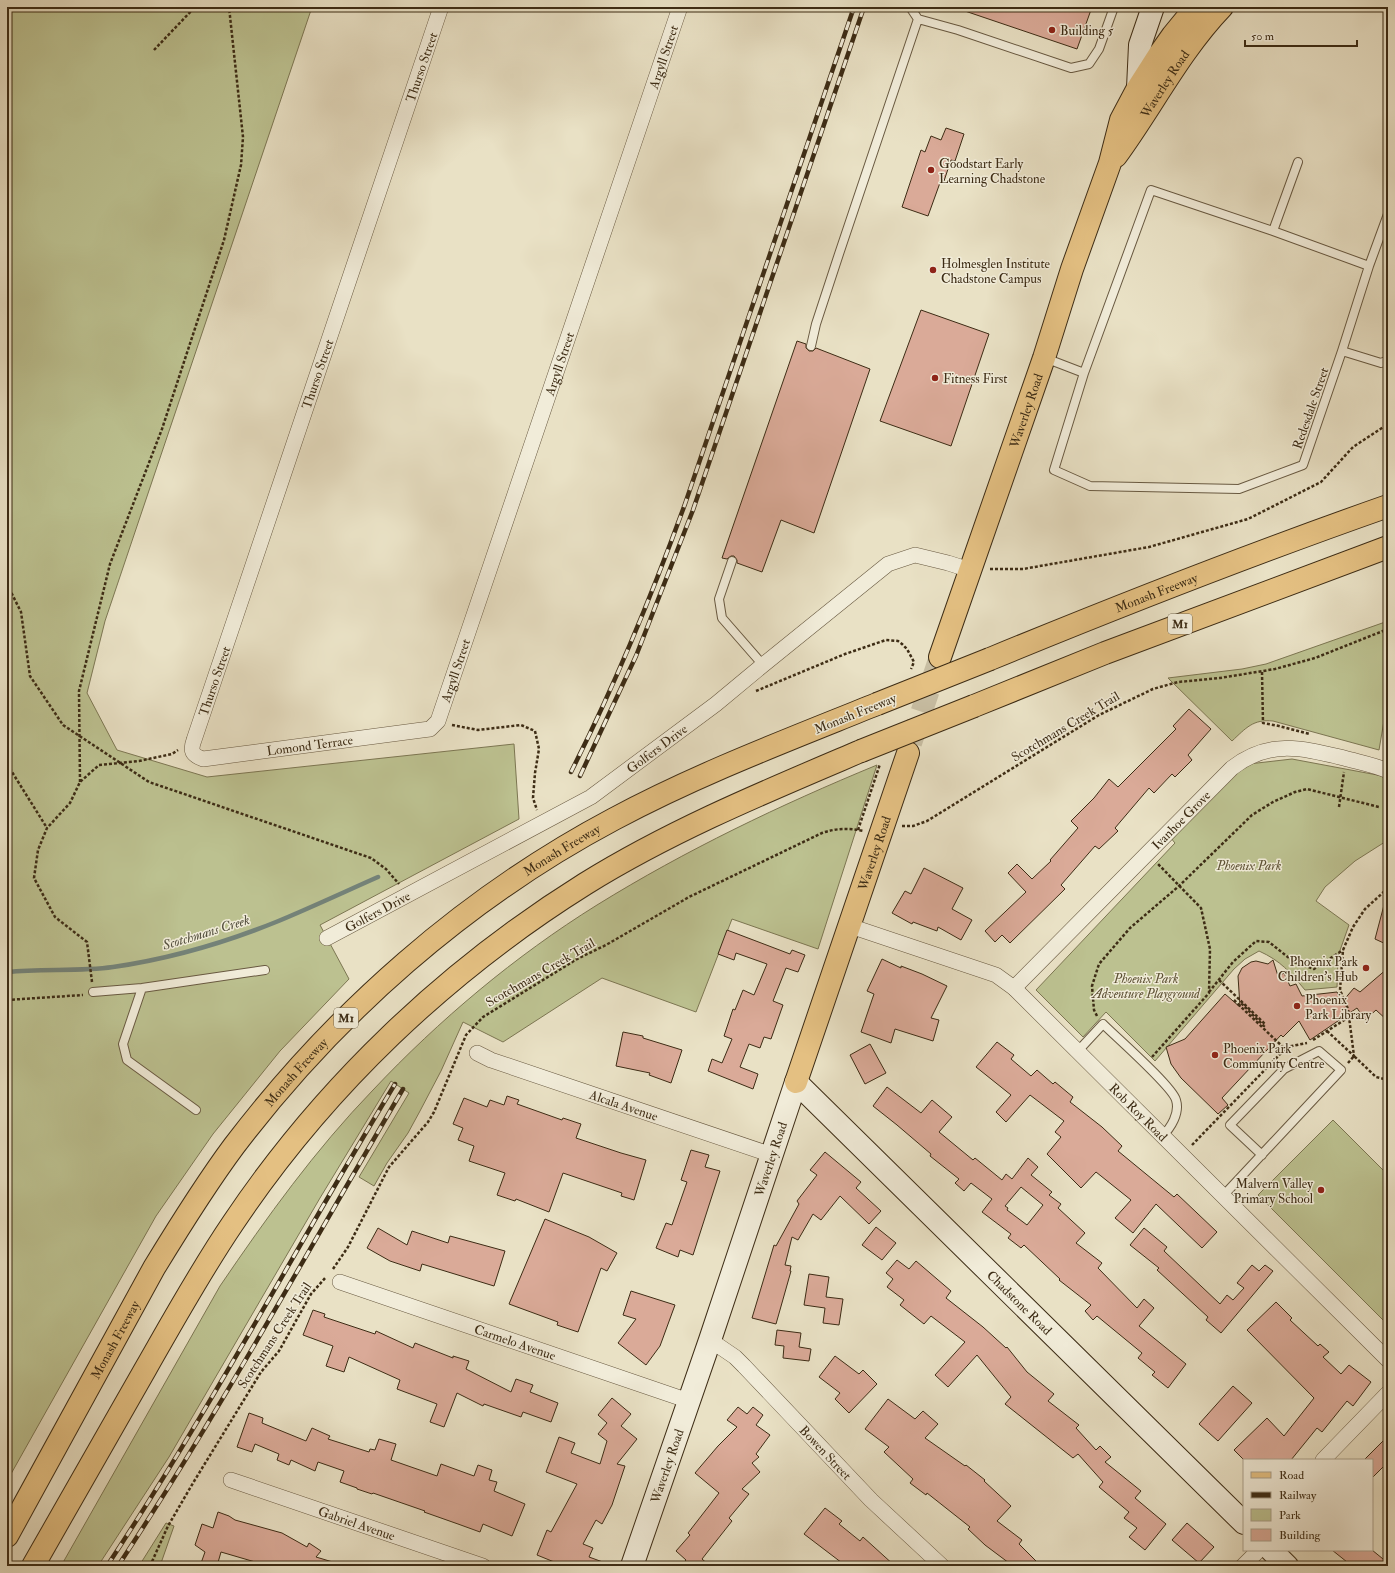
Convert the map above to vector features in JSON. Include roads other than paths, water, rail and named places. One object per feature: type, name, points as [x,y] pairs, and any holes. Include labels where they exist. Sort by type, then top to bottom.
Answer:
[{"type":"main road","name":"Waverley Road","points":[[1110,163],[1137,127],[1154,98],[1191,42],[1222,7]]},
{"type":"main road","name":"Waverley Road","points":[[940,657],[1044,358],[1072,269],[1110,163],[1121,120],[1138,88],[1169,41],[1194,8]]},
{"type":"main road","name":"Monash Freeway","points":[[7,1536],[154,1268],[190,1211],[233,1148],[266,1105],[300,1066],[342,1022],[382,984],[428,944],[512,881],[566,846],[645,803],[708,772],[1113,609],[1388,506]]},
{"type":"main road","name":"M1","points":[[33,1566],[189,1292],[233,1222],[299,1134],[371,1055],[411,1016],[452,980],[495,947],[585,885],[632,857],[680,832],[861,751],[1105,653],[1388,547]]},
{"type":"main road","name":"Waverley Road","points":[[796,1082],[908,753]]},
{"type":"street","name":"Thurso Street","points":[[194,740],[441,7]]},
{"type":"street","name":"Argyll Street","points":[[438,721],[680,7]]},
{"type":"street","points":[[1138,88],[1140,45],[1153,7]]},
{"type":"street","points":[[1191,42],[1194,8]]},
{"type":"street","name":"Golfers Drive","points":[[327,938],[591,798],[716,704],[888,564],[915,556],[948,563],[970,570]]},
{"type":"street","name":"Lomond Terrace","points":[[194,740],[191,748],[192,752],[202,759],[430,729],[438,721]]},
{"type":"street","name":"Ivanhoe Grove","points":[[1014,988],[1240,761],[1251,755],[1267,750],[1292,748],[1342,758],[1388,771]]},
{"type":"street","name":"Rob Roy Road","points":[[850,926],[996,975],[1014,988],[1388,1360]]},
{"type":"street","name":"Alcala Avenue","points":[[476,1053],[491,1060],[772,1155]]},
{"type":"street","name":"Waverley Road","points":[[632,1566],[689,1402],[796,1082]]},
{"type":"street","name":"Chadstone Road","points":[[796,1082],[1243,1522]]},
{"type":"street","name":"Carmelo Avenue","points":[[340,1282],[689,1402]]},
{"type":"street","name":"Bowen Street","points":[[710,1340],[735,1357],[871,1500],[942,1566]]},
{"type":"street","points":[[1323,1459],[1388,1393]]},
{"type":"street","name":"Gabriel Avenue","points":[[231,1480],[483,1566]]},
{"type":"street","points":[[1248,1564],[1258,1551]]},
{"type":"street","points":[[1272,1551],[1287,1566]]},
{"type":"lane","points":[[910,7],[918,19],[958,30],[1071,68],[1089,64],[1099,49],[1114,7]]},
{"type":"lane","points":[[811,346],[816,324],[918,19]]},
{"type":"lane","points":[[1273,231],[1298,162]]},
{"type":"lane","points":[[1044,358],[1084,373],[1151,190],[1273,231],[1369,266]]},
{"type":"lane","name":"Redesdale Street","points":[[1084,373],[1054,470],[1090,486],[1239,489],[1303,465],[1369,266],[1388,214]]},
{"type":"lane","points":[[1342,351],[1381,363],[1388,360]]},
{"type":"lane","points":[[732,561],[719,599],[722,618],[763,665]]},
{"type":"lane","points":[[93,988],[142,988],[265,970]]},
{"type":"lane","points":[[142,988],[123,1044],[127,1060],[196,1110]]},
{"type":"lane","points":[[1077,1052],[1103,1024],[1145,1065],[1172,1092],[1177,1101],[1176,1117],[1168,1130],[1162,1136]]},
{"type":"lane","points":[[1223,1196],[1262,1155],[1341,1070],[1319,1051],[1284,1069],[1230,1125],[1262,1155]]},
{"type":"waterway","name":"Scotchmans Creek","points":[[7,972],[113,967],[175,955],[256,930],[378,877]]},
{"type":"tunnel","points":[[911,743],[940,657]]},
{"type":"railway","points":[[571,772],[618,673],[646,606],[685,504],[854,7]]},
{"type":"railway","points":[[580,776],[636,656],[693,510],[864,7]]},
{"type":"railway","points":[[107,1566],[145,1507],[218,1387],[395,1084]]},
{"type":"railway","points":[[118,1566],[156,1508],[264,1329],[403,1089]]},
{"type":"place","name":"Building 5","points":[[1052,30]]},
{"type":"place","name":"Goodstart Early Learning Chadstone","points":[[931,170]]},
{"type":"place","name":"Holmesglen Institute Chadstone Campus","points":[[933,270]]},
{"type":"place","name":"Fitness First","points":[[935,378]]},
{"type":"place","name":"Phoenix Park Children's Hub","points":[[1366,968]]},
{"type":"place","name":"Phoenix Park Library","points":[[1297,1006]]},
{"type":"place","name":"Phoenix Park Community Centre","points":[[1215,1055]]},
{"type":"place","name":"Malvern Valley Primary School","points":[[1321,1190]]},
{"type":"park label","name":"Phoenix Park","points":[[1249,865]]},
{"type":"park label","name":"Phoenix Park Adventure Playground","points":[[1146,986]]}]
